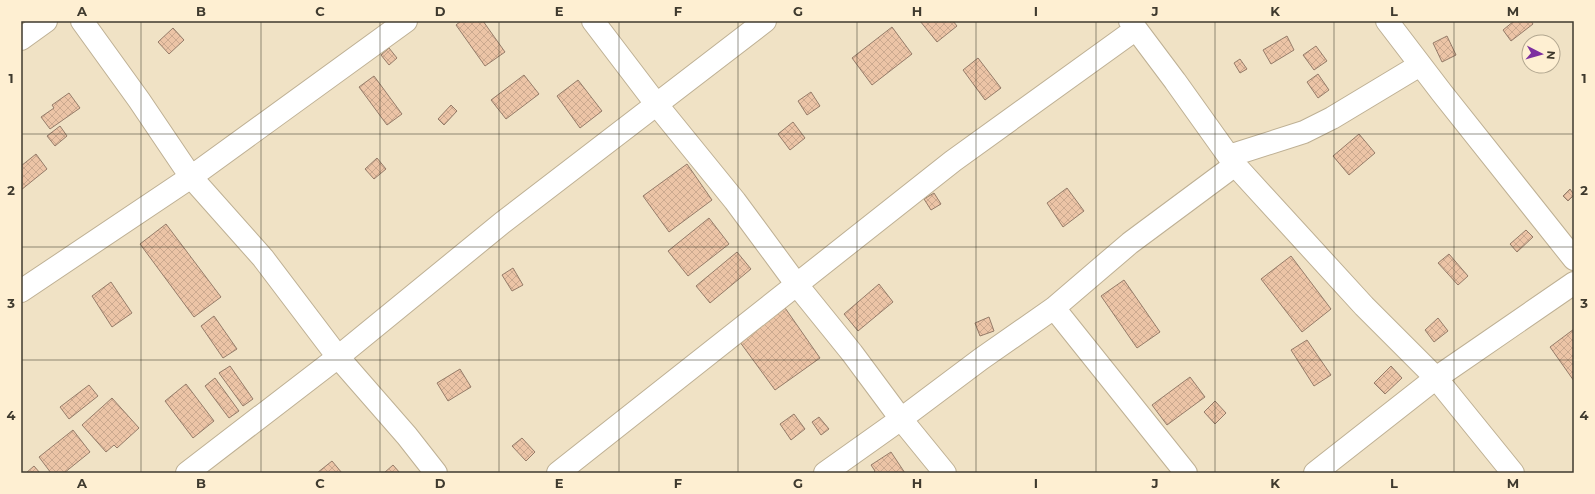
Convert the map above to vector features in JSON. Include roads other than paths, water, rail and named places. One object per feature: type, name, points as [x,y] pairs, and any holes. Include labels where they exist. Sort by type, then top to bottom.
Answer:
[{"type":"street","points":[[21,39],[46,21]]},
{"type":"street","points":[[82,21],[192,177],[263,258],[338,357],[436,473]]},
{"type":"street","points":[[21,292],[192,177],[406,21]]},
{"type":"street","points":[[593,21],[657,105],[735,201],[797,285],[901,419],[945,473]]},
{"type":"street","points":[[187,473],[338,357],[502,223],[765,21]]},
{"type":"street","points":[[1387,21],[1420,65],[1574,259]]},
{"type":"street","points":[[558,473],[954,161],[1133,25],[1176,81],[1232,160],[1364,306],[1436,378],[1513,473]]},
{"type":"street","points":[[825,473],[901,419],[981,359],[1054,308],[1130,242],[1232,160],[1304,132],[1332,118],[1420,65]]},
{"type":"street","points":[[1315,473],[1436,378],[1574,283]]},
{"type":"street","points":[[1054,308],[1186,473]]}]
